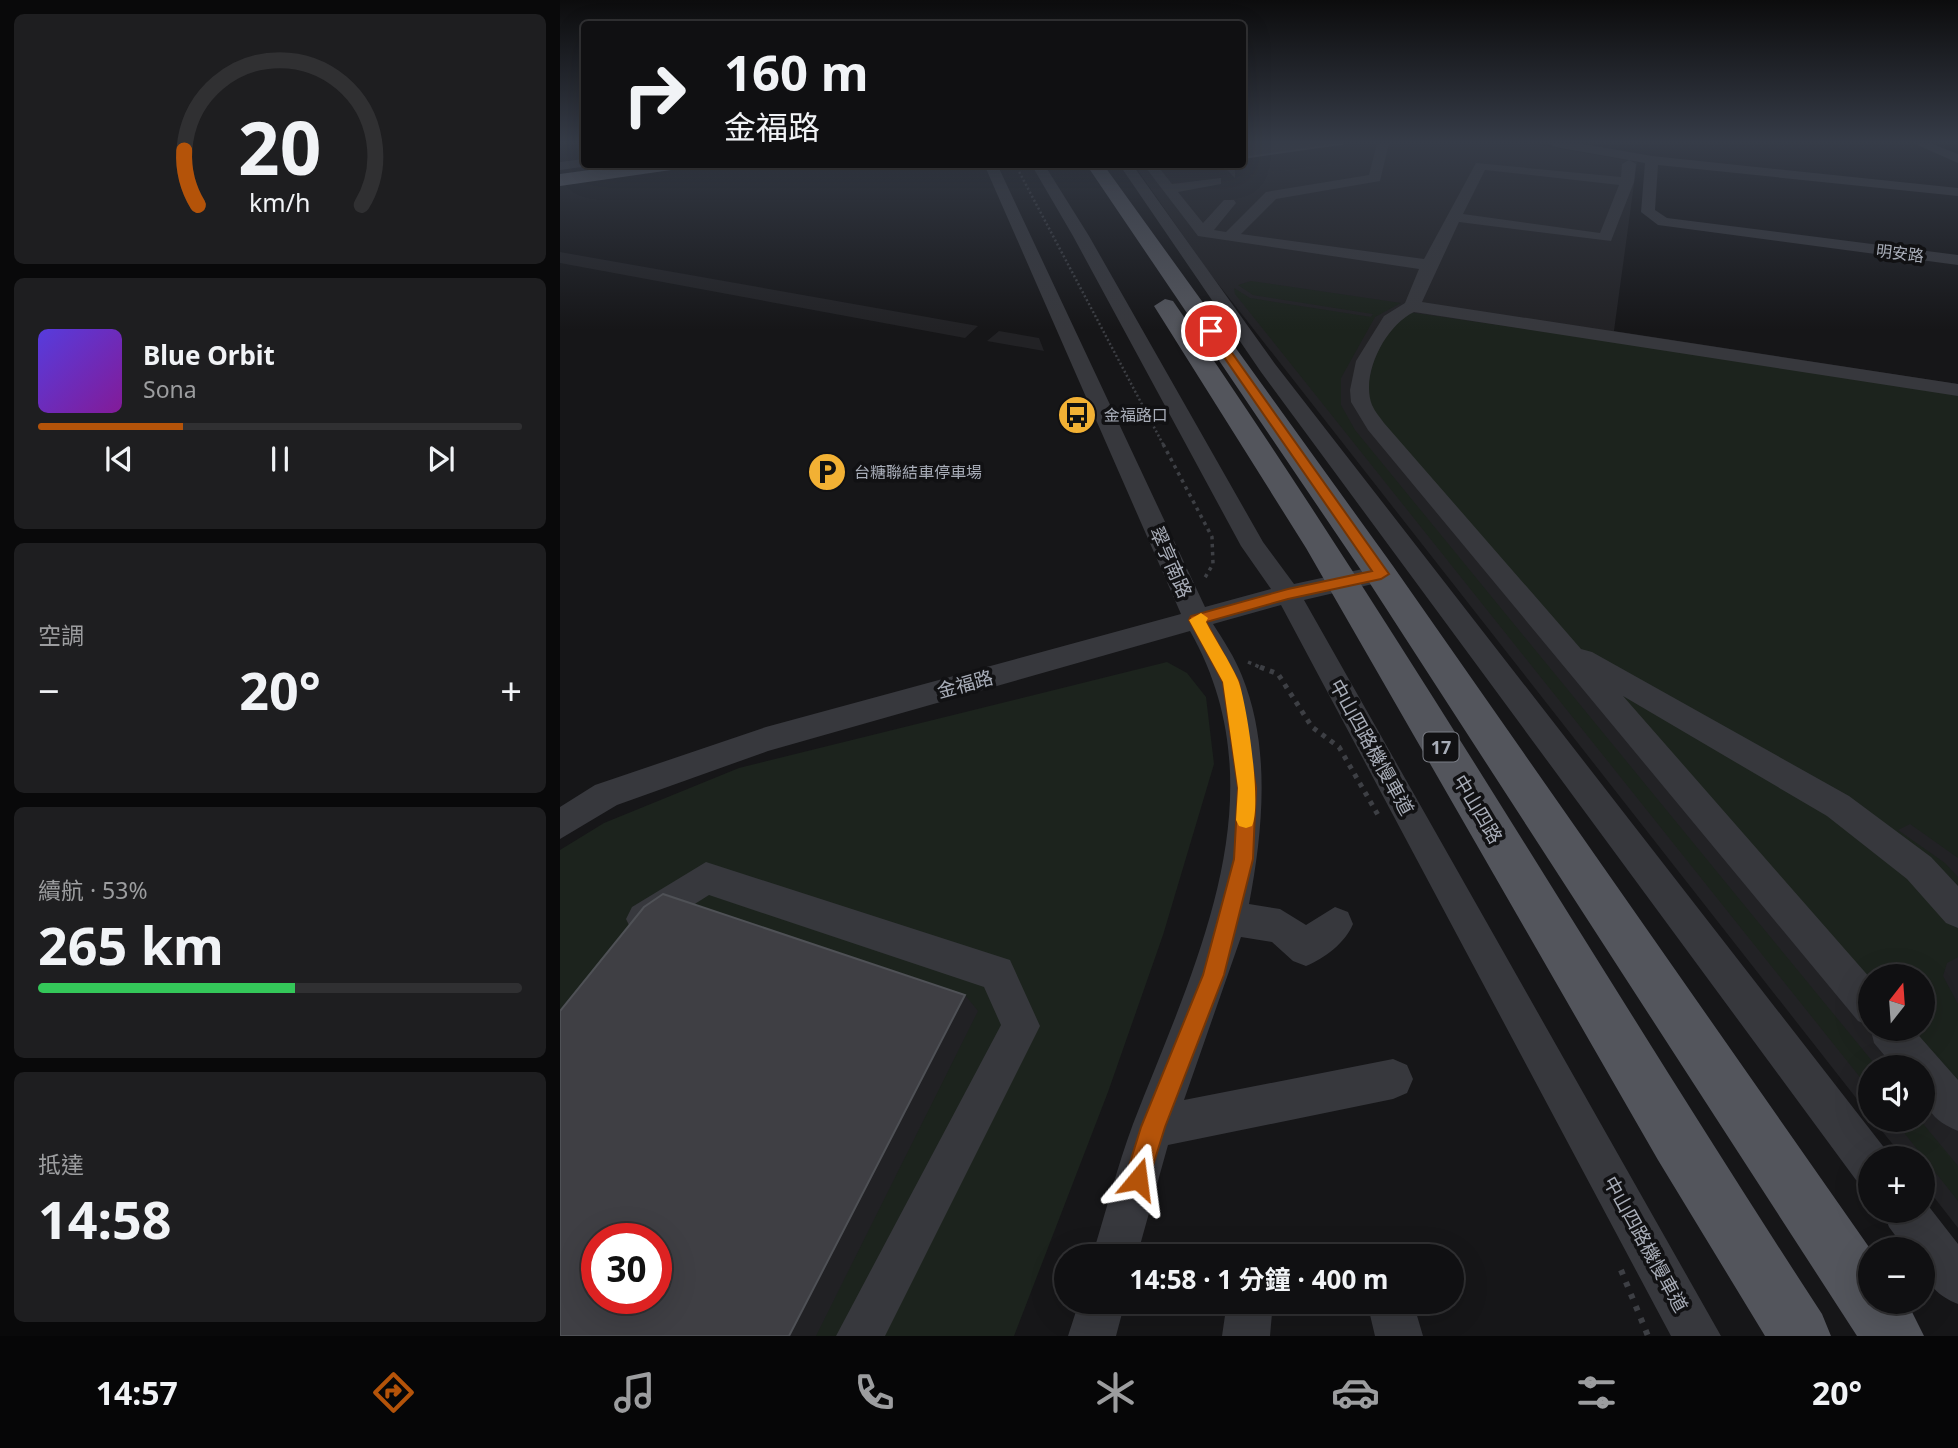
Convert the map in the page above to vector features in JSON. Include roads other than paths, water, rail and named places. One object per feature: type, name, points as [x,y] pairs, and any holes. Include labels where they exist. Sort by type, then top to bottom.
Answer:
[{"type":"main road","name":"中山四路","points":[[1100,205],[1342,583],[1677,1141],[1800,1336]]},
{"type":"main road","name":"17","points":[[1124,205],[1381,574],[1893,1336]]},
{"type":"main road","name":"17","points":[[1126,205],[1134,220]]},
{"type":"street","name":"翠亨南路","points":[[1009,205],[1197,620],[1231,682],[1247,788],[1244,859],[1214,975],[1153,1127],[1119,1244]]},
{"type":"street","name":"中山四路機慢車道","points":[[1062,205],[1253,546],[1288,594],[1697,1336]]},
{"type":"street","points":[[1154,205],[1268,368],[1858,1148]]},
{"type":"street","points":[[1182,205],[1203,233],[1429,265]]},
{"type":"street","points":[[1203,233],[1227,205]]},
{"type":"street","points":[[1230,237],[1260,205]]},
{"type":"street","points":[[1412,306],[1429,265],[1460,205]]},
{"type":"street","points":[[1454,217],[1606,238],[1618,205]]},
{"type":"street","name":"明安路","points":[[1649,205],[1648,212],[1663,222],[1958,260]]},
{"type":"street","points":[[1858,993],[1375,426],[1361,402],[1360,376],[1391,316],[1412,306],[1958,390]]},
{"type":"street","name":"金福路","points":[[560,824],[606,795],[766,739],[1288,594],[1381,574]]},
{"type":"street","points":[[1565,650],[1838,806],[1919,868],[1958,911]]},
{"type":"street","points":[[619,944],[636,925],[706,878],[997,973],[1021,1026],[860,1336]]},
{"type":"street","points":[[1228,918],[1280,926],[1306,948],[1335,924]]},
{"type":"street","points":[[1898,1041],[1910,1055]]},
{"type":"street","points":[[1153,1127],[1393,1079]]},
{"type":"street","points":[[1935,1084],[1958,1111]]},
{"type":"street","points":[[1914,1223],[1958,1281]]},
{"type":"street","points":[[1092,1336],[1098,1314]]},
{"type":"street","points":[[1246,1336],[1249,1314]]},
{"type":"street","points":[[1393,1314],[1399,1336]]},
{"type":"place","name":"金福路口","points":[[1077,415]]},
{"type":"place","name":"台糖聯結車停車場","points":[[827,472]]}]
